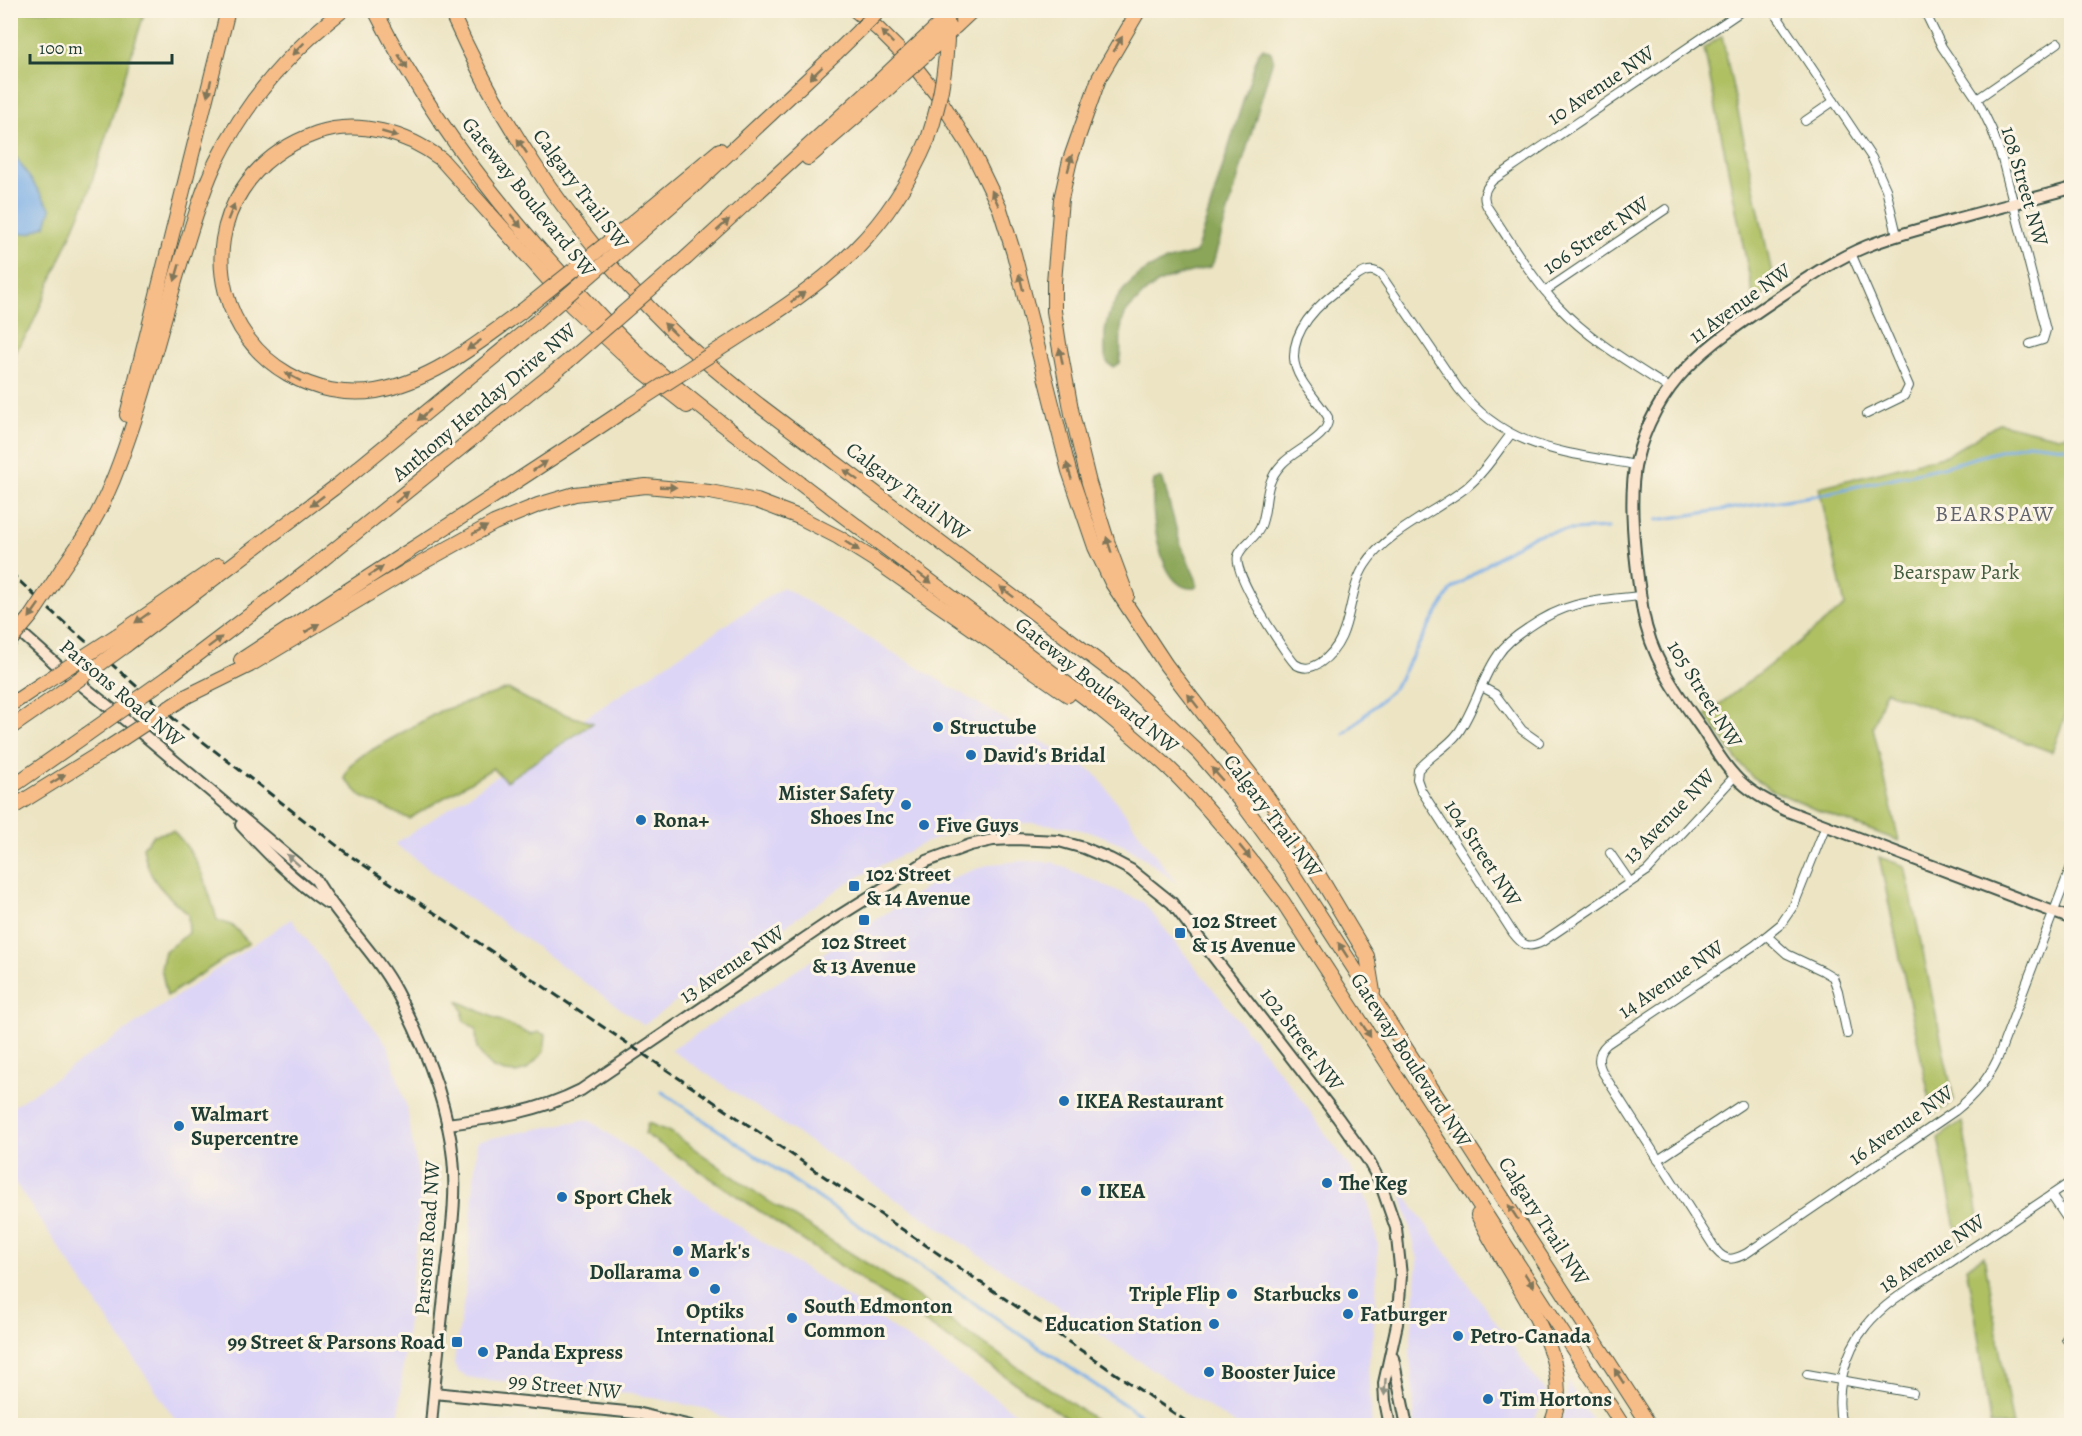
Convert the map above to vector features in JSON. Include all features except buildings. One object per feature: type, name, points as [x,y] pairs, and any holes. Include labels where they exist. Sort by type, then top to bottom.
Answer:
[{"type":"highway","points":[[71,553],[111,464],[127,414],[228,10]]},
{"type":"highway","points":[[10,641],[31,616],[90,527],[115,473],[128,440],[201,196],[216,163],[234,131],[269,80],[299,48],[342,10]]},
{"type":"highway","name":"Gateway Boulevard SW","points":[[375,10],[395,49],[448,132],[519,225],[618,335],[679,388]]},
{"type":"highway","name":"Calgary Trail SW","points":[[450,10],[478,71],[511,129],[561,204],[645,303],[713,368]]},
{"type":"highway","points":[[855,10],[885,35],[919,72],[937,95],[970,147],[1000,209],[1014,254],[1069,471],[1095,547],[1113,583],[1136,620],[1185,690],[1261,788],[1308,857],[1367,956],[1374,999]]},
{"type":"highway","points":[[759,452],[683,404],[639,368],[553,286],[441,159],[406,139],[380,131],[350,127],[329,129],[297,140],[274,154],[255,173],[242,189],[231,209],[225,228],[221,250],[225,296],[237,324],[252,346],[272,365],[320,389],[374,391],[404,383],[441,368],[522,311],[639,225],[728,144],[796,92],[880,10]]},
{"type":"highway","name":"Anthony Henday Drive NW","points":[[10,788],[168,677],[321,561],[567,362],[878,90],[950,17],[973,10]]},
{"type":"highway","points":[[1136,620],[1110,550],[1077,437],[1054,311],[1054,282],[1061,199],[1071,160],[1099,78],[1139,10]]},
{"type":"highway","points":[[10,808],[105,750],[378,570],[470,513],[749,330],[827,276],[856,250],[897,201],[916,167],[938,111],[944,82],[950,17]]},
{"type":"highway","name":"Anthony Henday Drive NW","points":[[10,728],[49,701],[121,641],[280,530],[407,429],[534,324],[639,225]]},
{"type":"highway","name":"Calgary Trail NW","points":[[713,368],[1123,680],[1161,714],[1199,753],[1242,803],[1284,860],[1650,1425]]},
{"type":"highway","name":"Gateway Boulevard NW","points":[[679,388],[759,452],[1099,708],[1178,777],[1247,854],[1283,902],[1623,1425]]},
{"type":"highway","points":[[187,696],[250,665],[441,551],[494,523],[538,505],[575,494],[646,486],[710,492],[757,501],[799,517],[838,537],[882,565],[1066,694],[1099,708]]},
{"type":"highway","points":[[10,705],[40,685],[121,641]]},
{"type":"highway","points":[[1462,1178],[1488,1237],[1551,1349],[1559,1385],[1555,1415],[1550,1425]]},
{"type":"street","name":"10 Avenue NW","points":[[1484,193],[1493,180],[1743,10]]},
{"type":"street","points":[[1773,10],[1876,165],[1886,189],[1897,235]]},
{"type":"street","name":"108 Street NW","points":[[1924,10],[1942,47],[1977,99],[1998,146],[2046,330],[2043,339],[2030,344]]},
{"type":"street","points":[[1977,99],[2058,43]]},
{"type":"street","points":[[1805,121],[1834,101]]},
{"type":"street","name":"11 Avenue NW","points":[[1636,465],[1647,429],[1669,388],[1701,353],[1812,276],[1851,253],[1897,235],[2072,188]]},
{"type":"street","name":"106 Street NW","points":[[1484,193],[1488,208],[1545,291],[1572,320],[1611,351],[1669,388]]},
{"type":"street","name":"106 Street NW","points":[[1545,291],[1666,209]]},
{"type":"street","points":[[1851,253],[1909,386],[1904,396],[1867,414]]},
{"type":"street","points":[[1511,434],[1470,485],[1384,543],[1371,556],[1359,577],[1347,626],[1336,646],[1317,665],[1302,668],[1291,659],[1250,594],[1239,572],[1237,558],[1261,526],[1266,497],[1278,468],[1289,457],[1323,433],[1328,426],[1328,417],[1296,367],[1294,354],[1300,334],[1316,310],[1331,295],[1365,272],[1374,271],[1384,279],[1463,395],[1481,412],[1511,434],[1550,450],[1636,465]]},
{"type":"street","name":"105 Street NW","points":[[1636,465],[1633,512],[1640,596],[1646,629],[1662,670],[1735,776],[1770,802],[2072,919]]},
{"type":"street","points":[[1539,742],[1522,730],[1495,694],[1482,687],[1498,656],[1506,645],[1544,617],[1578,603],[1640,596]]},
{"type":"street","name":"Parsons Road NW","points":[[10,623],[58,666],[210,792],[280,866],[306,889],[330,904],[363,942],[395,990],[429,1063],[447,1124],[453,1156],[451,1241],[431,1425]]},
{"type":"street","name":"104 Street NW","points":[[1482,687],[1459,732],[1448,745],[1422,766],[1416,775],[1421,790],[1513,933],[1521,943],[1527,946]]},
{"type":"street","name":"13 Avenue NW","points":[[1527,946],[1542,942],[1647,871],[1735,776]]},
{"type":"street","name":"14 Avenue NW","points":[[1658,1160],[1603,1073],[1598,1056],[1607,1044],[1767,936],[1781,924],[1794,905],[1826,825]]},
{"type":"street","name":"13 Avenue NW","points":[[447,1124],[534,1109],[581,1090],[826,924],[927,861],[960,848],[993,840],[1039,839]]},
{"type":"street","name":"102 Street NW","points":[[1039,839],[1072,844],[1110,859],[1131,870],[1172,903],[1368,1160],[1390,1206],[1400,1254],[1400,1300],[1392,1354],[1384,1383],[1390,1425]]},
{"type":"street","name":"13 Avenue NW","points":[[1610,853],[1630,882]]},
{"type":"street","name":"16 Avenue NW","points":[[1658,1160],[1716,1250],[1728,1260],[1747,1253],[1955,1111],[1977,1092],[1997,1060],[2072,864]]},
{"type":"street","points":[[1767,936],[1787,954],[1833,977],[1847,1034]]},
{"type":"street","points":[[1658,1160],[1741,1105]]},
{"type":"street","name":"18 Avenue NW","points":[[1842,1381],[1849,1356],[1859,1335],[1866,1325],[1887,1306],[2072,1180]]},
{"type":"street","points":[[2050,1195],[2072,1226]]},
{"type":"street","name":"102 Street NW","points":[[1392,1354],[1407,1425]]},
{"type":"street","points":[[1807,1374],[1913,1393]]},
{"type":"street","points":[[1842,1381],[1839,1408],[1842,1425]]},
{"type":"street","name":"99 Street NW","points":[[434,1393],[636,1413],[690,1425]]},
{"type":"shaded area","points":[[783,587],[1095,773],[1177,884],[1146,859],[1120,843],[1095,833],[1035,823],[1003,823],[968,828],[924,843],[847,883],[643,1025],[395,844]]},
{"type":"shaded area","name":"South Edmonton Common","points":[[1022,861],[1052,862],[1143,902],[1295,1091],[1351,1169],[1368,1202],[1378,1245],[1375,1317],[1368,1369],[1372,1425],[1236,1425],[671,1050],[927,887],[990,864]]},
{"type":"shaded area","points":[[291,919],[388,1046],[407,1108],[421,1195],[398,1425],[179,1425],[11,1177],[11,1108]]},
{"type":"shaded area","name":"South Edmonton Common","points":[[588,1119],[746,1231],[825,1282],[1034,1425],[738,1425],[707,1409],[630,1393],[478,1379],[458,1372],[454,1364],[465,1294],[477,1141]]},
{"type":"shaded area","points":[[1400,1188],[1547,1394],[1534,1420],[1526,1425],[1415,1425],[1410,1351],[1418,1260]]},
{"type":"shaded area","points":[[1568,1382],[1595,1425],[1560,1425],[1566,1406]]},
{"type":"shaded area","points":[[456,1420],[532,1425],[455,1425]]},
{"type":"green space","points":[[11,11],[145,11],[87,197],[30,330],[11,358]]},
{"type":"green space","points":[[1722,36],[1775,288],[1754,300],[1704,48]]},
{"type":"green space","points":[[1263,48],[1271,52],[1273,59],[1213,263],[1210,267],[1161,282],[1144,293],[1131,307],[1122,322],[1120,363],[1113,367],[1105,356],[1106,328],[1109,315],[1123,291],[1132,281],[1156,265],[1196,253],[1258,53]]},
{"type":"green space","name":"Bearspaw Park","points":[[2000,423],[2058,437],[2071,434],[2071,700],[2052,752],[1885,691],[1873,727],[1899,841],[1812,808],[1770,789],[1751,776],[1737,760],[1706,715],[1845,606],[1819,487],[1947,455]]},
{"type":"green space","points":[[1159,478],[1163,480],[1180,543],[1196,579],[1195,588],[1182,586],[1172,577],[1164,563],[1153,508],[1154,480]]},
{"type":"green space","points":[[508,689],[541,707],[593,723],[506,781],[493,768],[409,819],[362,797],[344,778],[350,765],[363,755],[440,711]]},
{"type":"green space","points":[[173,831],[196,861],[217,920],[233,926],[249,943],[167,996],[161,968],[165,951],[189,933],[188,914],[153,878],[143,847],[154,835]]},
{"type":"green space","points":[[1879,857],[1905,866],[1954,1101],[1933,1115]]},
{"type":"green space","points":[[458,1001],[531,1035],[538,1032],[546,1035],[544,1052],[526,1070],[516,1073],[493,1068],[477,1048],[476,1029],[463,1020],[463,1011]]},
{"type":"green space","points":[[1962,1121],[1981,1228],[1959,1242],[1938,1138]]},
{"type":"green space","points":[[648,1123],[672,1133],[768,1201],[903,1286],[966,1332],[1103,1425],[1077,1425],[645,1134]]},
{"type":"green space","points":[[1984,1256],[2013,1425],[1990,1425],[1976,1320],[1966,1267]]},
{"type":"water","points":[[11,150],[51,209],[46,225],[31,233],[11,234]]},
{"type":"waterway","points":[[1657,520],[1818,495],[1942,467],[2028,443],[2072,448]]},
{"type":"waterway","points":[[1344,734],[1395,687],[1452,589],[1502,554],[1533,536],[1555,531],[1608,528]]},
{"type":"waterway","points":[[662,1092],[1156,1426]]},
{"type":"railway","points":[[10,572],[175,720],[349,855],[1193,1426]]},
{"type":"place","name":"Structube","points":[[938,727]]},
{"type":"place","name":"David's Bridal","points":[[971,755]]},
{"type":"place","name":"Mister Safety Shoes Inc","points":[[906,805]]},
{"type":"place","name":"Rona+","points":[[641,820]]},
{"type":"place","name":"Five Guys","points":[[924,825]]},
{"type":"place","name":"102 Street & 14 Avenue","points":[[854,886]]},
{"type":"place","name":"102 Street & 13 Avenue","points":[[864,920]]},
{"type":"place","name":"102 Street & 15 Avenue","points":[[1180,933]]},
{"type":"place","name":"IKEA Restaurant","points":[[1064,1101]]},
{"type":"place","name":"Walmart Supercentre","points":[[179,1126]]},
{"type":"place","name":"The Keg","points":[[1327,1183]]},
{"type":"place","name":"IKEA","points":[[1086,1191]]},
{"type":"place","name":"Sport Chek","points":[[562,1197]]},
{"type":"place","name":"Mark's","points":[[678,1251]]},
{"type":"place","name":"Dollarama","points":[[694,1272]]},
{"type":"place","name":"Optiks International","points":[[715,1289]]},
{"type":"place","name":"Triple Flip","points":[[1232,1294]]},
{"type":"place","name":"Starbucks","points":[[1353,1294]]},
{"type":"place","name":"Fatburger","points":[[1348,1314]]},
{"type":"place","name":"South Edmonton Common","points":[[792,1318]]},
{"type":"place","name":"Education Station","points":[[1214,1324]]},
{"type":"place","name":"Petro-Canada","points":[[1458,1336]]},
{"type":"place","name":"99 Street & Parsons Road","points":[[457,1342]]},
{"type":"place","name":"Panda Express","points":[[483,1352]]},
{"type":"place","name":"Booster Juice","points":[[1209,1372]]},
{"type":"place","name":"Tim Hortons","points":[[1488,1399]]},
{"type":"district","name":"BEARSPAW","points":[[1995,513]]}]
